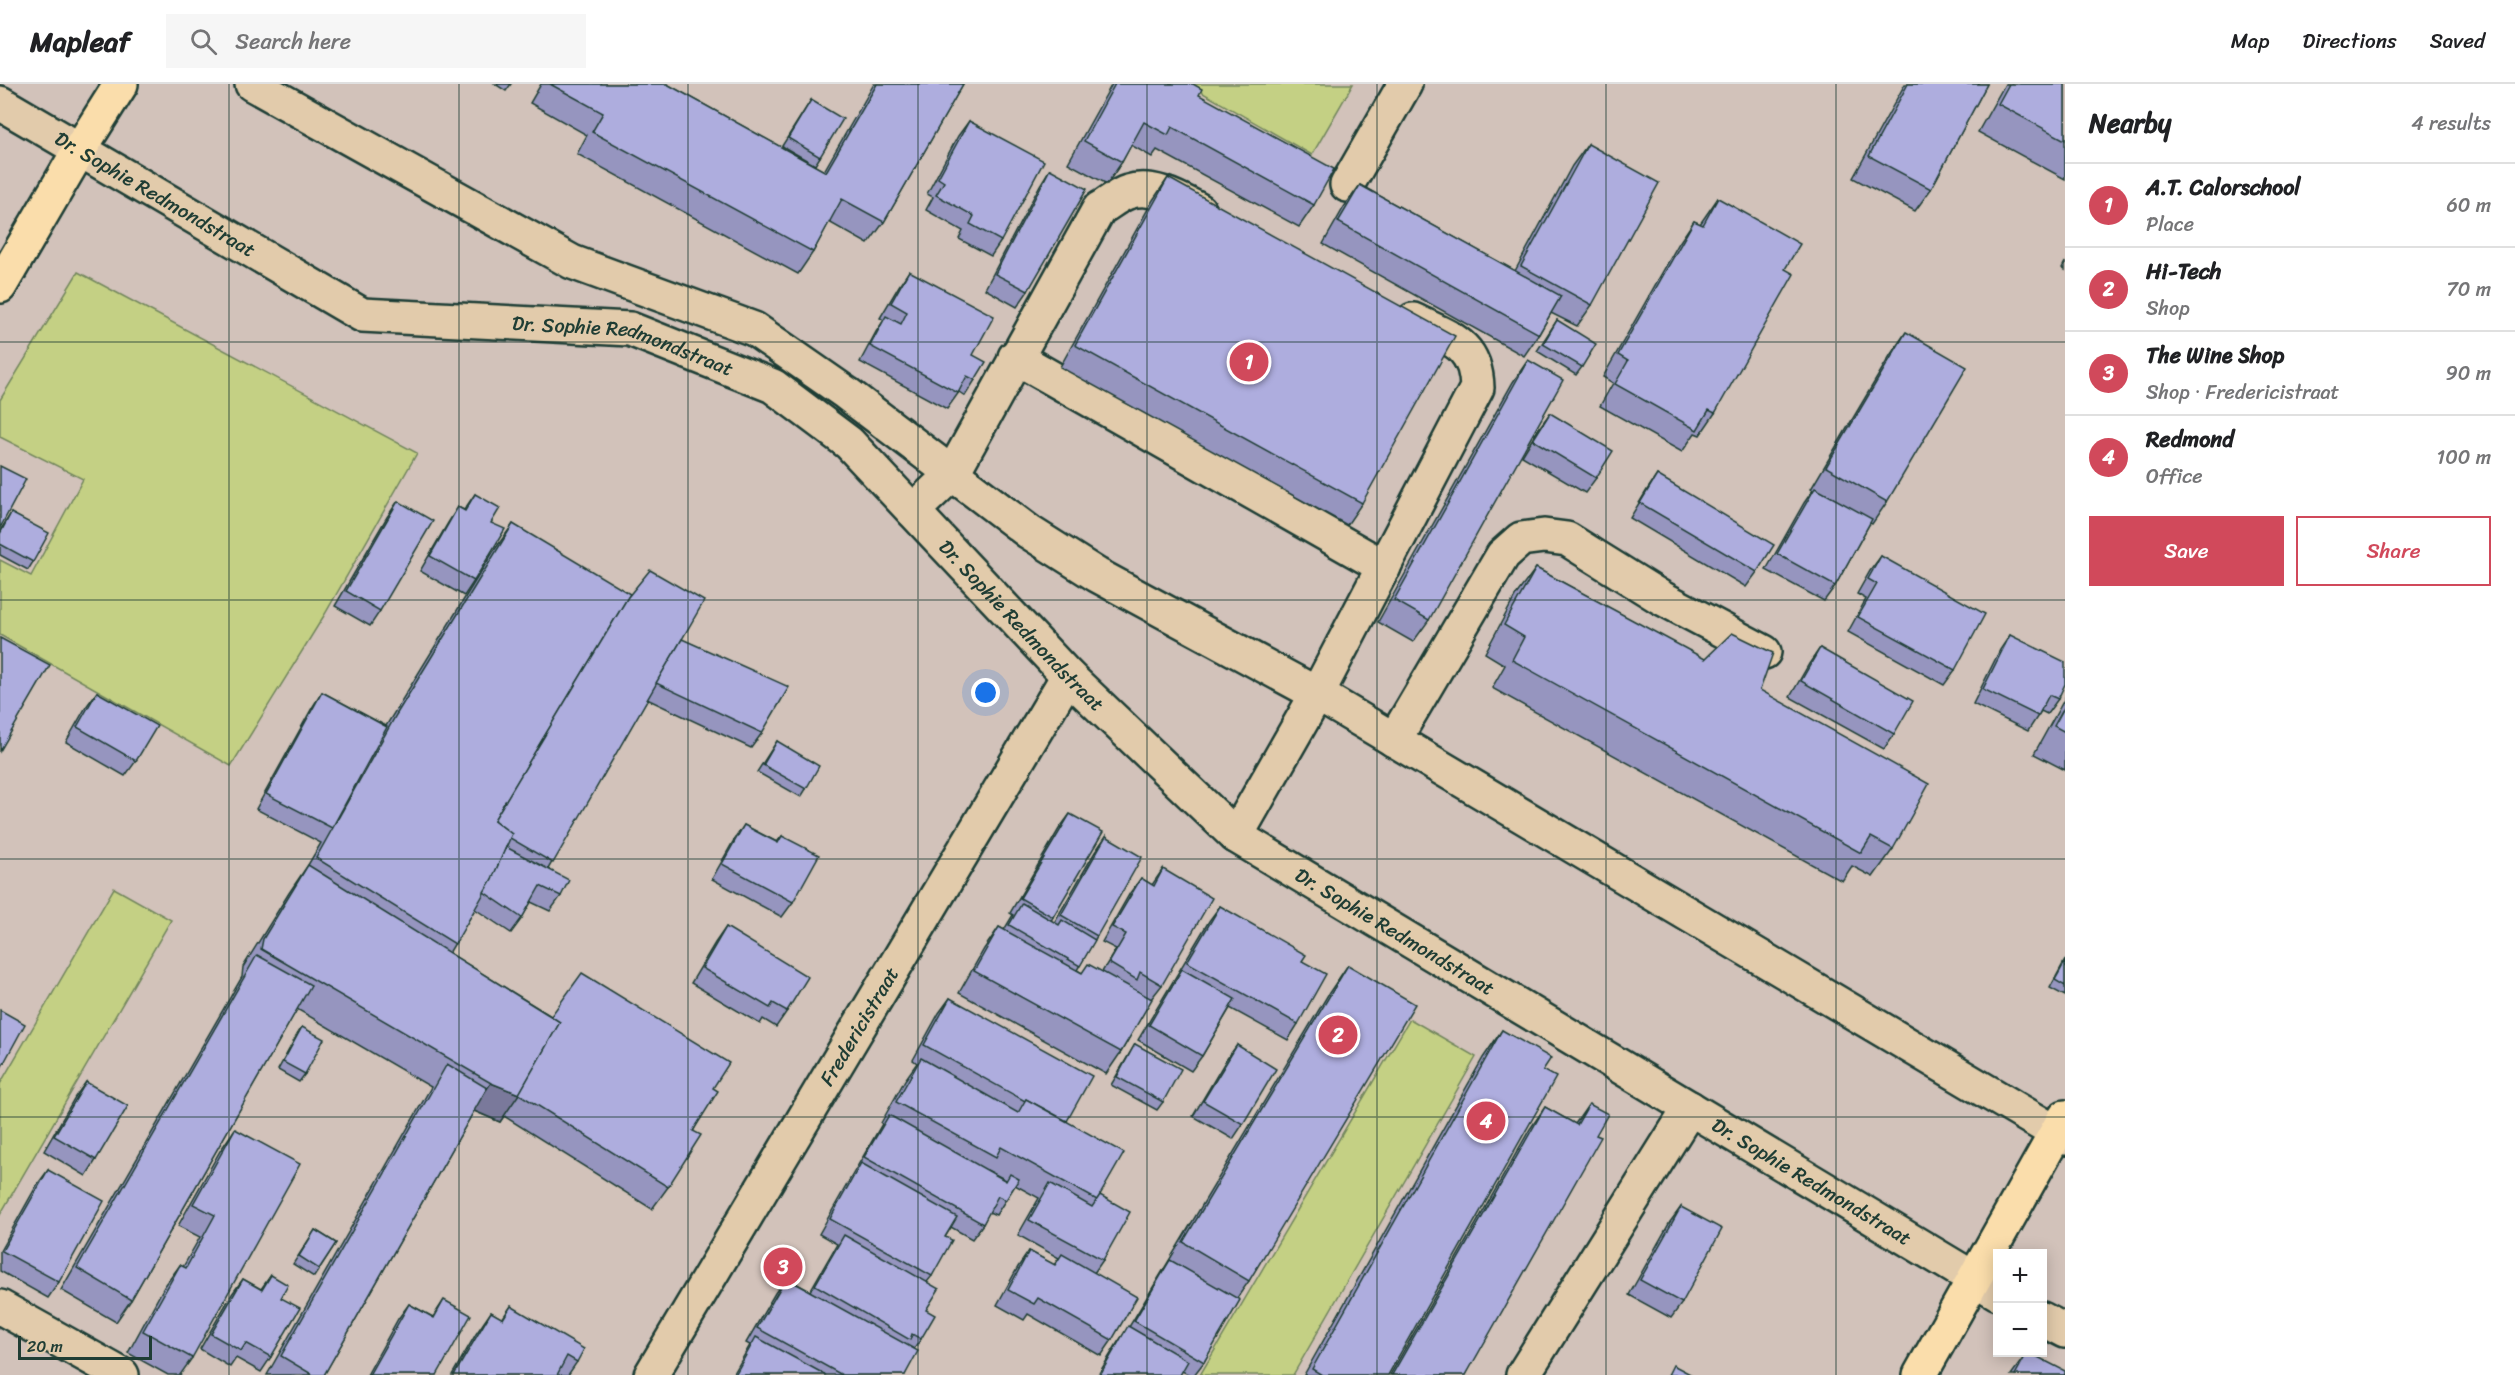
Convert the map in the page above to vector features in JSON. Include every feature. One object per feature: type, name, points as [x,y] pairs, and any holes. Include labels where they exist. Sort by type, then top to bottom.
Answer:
[{"type":"main road","points":[[0,286],[121,84]]},
{"type":"main road","points":[[1920,1375],[1986,1286],[2062,1129]]},
{"type":"street","points":[[252,84],[572,262],[754,329],[846,393],[1029,532],[1097,575],[1317,694],[2062,1129]]},
{"type":"street","points":[[1347,185],[1405,84]]},
{"type":"street","name":"Dr. Sophie Redmondstraat","points":[[0,103],[362,315],[630,329],[773,386],[849,442],[1068,676],[1236,836],[1986,1286]]},
{"type":"street","points":[[913,511],[951,474],[1099,209],[1127,192],[1145,189],[1177,199],[1230,226]]},
{"type":"street","points":[[1236,836],[1317,694],[1478,388],[1477,366],[1460,344],[1387,306]]},
{"type":"street","points":[[1015,357],[1384,567]]},
{"type":"street","points":[[1394,740],[1503,555],[1521,539],[1544,536],[1566,539],[1660,597],[1764,652]]},
{"type":"street","name":"Fredericistraat","points":[[651,1375],[1068,676]]},
{"type":"street","points":[[1523,1375],[1690,1108]]},
{"type":"street","points":[[0,1307],[122,1375]]},
{"type":"street","points":[[2047,1321],[2065,1331]]},
{"type":"green space","points":[[1187,84],[1353,84],[1312,155]]},
{"type":"green space","points":[[78,272],[417,453],[325,614],[231,766],[0,635],[0,560],[31,576],[83,479],[0,437],[0,400]]},
{"type":"green space","points":[[114,888],[171,920],[0,1215],[0,1084]]},
{"type":"green space","points":[[1410,1019],[1476,1057],[1293,1375],[1200,1375]]},
{"type":"building","points":[[550,84],[667,84],[826,172],[877,84],[963,84],[884,222],[842,199],[813,252],[592,132],[603,113]]},
{"type":"building","points":[[1115,84],[1193,84],[1202,89],[1199,95],[1334,169],[1314,205],[1172,127],[1168,135],[1144,122],[1122,162],[1084,141]]},
{"type":"building","points":[[1908,84],[1987,84],[1931,189],[1869,156]]},
{"type":"building","points":[[2009,84],[2065,84],[2065,140],[1998,104]]},
{"type":"building","points":[[811,100],[843,119],[820,157],[788,138]]},
{"type":"building","points":[[969,121],[1044,161],[1001,241],[970,224],[974,216],[936,195],[944,182],[938,178]]},
{"type":"building","points":[[1588,144],[1659,183],[1592,305],[1521,266]]},
{"type":"building","points":[[1050,169],[1087,189],[1028,291],[995,274]]},
{"type":"building","points":[[1168,178],[1455,336],[1362,503],[1075,345]]},
{"type":"building","points":[[1360,185],[1561,296],[1539,334],[1338,222]]},
{"type":"building","points":[[1718,198],[1800,244],[1785,269],[1794,274],[1715,413],[1709,410],[1697,430],[1615,384],[1628,361],[1618,355],[1694,221],[1703,225]]},
{"type":"building","points":[[909,271],[994,316],[973,355],[986,362],[975,380],[967,376],[958,393],[870,346],[886,316],[901,324],[907,312],[891,303]]},
{"type":"building","points":[[1557,320],[1596,344],[1582,367],[1543,344]]},
{"type":"building","points":[[1906,332],[1967,367],[1887,502],[1826,467]]},
{"type":"building","points":[[1528,360],[1563,380],[1429,620],[1394,600]]},
{"type":"building","points":[[1550,413],[1613,451],[1596,478],[1533,440]]},
{"type":"building","points":[[0,466],[26,479],[0,528]]},
{"type":"building","points":[[1657,475],[1774,545],[1757,572],[1640,503]]},
{"type":"building","points":[[1815,488],[1872,519],[1835,586],[1777,554]]},
{"type":"building","points":[[475,494],[500,508],[491,523],[505,529],[474,581],[430,556],[458,507],[465,511]]},
{"type":"building","points":[[398,501],[433,521],[380,611],[346,591]]},
{"type":"building","points":[[11,513],[49,533],[33,562],[0,544],[0,534]]},
{"type":"building","points":[[513,524],[630,594],[494,820],[512,834],[492,879],[455,944],[316,858],[396,715]]},
{"type":"building","points":[[1881,556],[1985,614],[1955,670],[1858,617],[1877,584],[1868,579]]},
{"type":"building","points":[[1536,568],[1705,659],[1732,633],[1773,653],[1760,690],[1929,784],[1893,849],[1871,837],[1861,853],[1512,660],[1524,637],[1504,625]]},
{"type":"building","points":[[650,570],[704,601],[553,863],[510,838],[512,834],[494,820],[628,597]]},
{"type":"building","points":[[2010,635],[2065,662],[2065,684],[2058,699],[2049,695],[2038,716],[1983,689]]},
{"type":"building","points":[[0,638],[50,665],[0,751]]},
{"type":"building","points":[[682,639],[789,687],[762,733],[656,683]]},
{"type":"building","points":[[1820,648],[1913,701],[1894,734],[1801,681]]},
{"type":"building","points":[[97,692],[157,726],[136,761],[77,727]]},
{"type":"building","points":[[322,692],[387,727],[332,828],[266,794]]},
{"type":"building","points":[[2065,706],[2065,732],[2054,726]]},
{"type":"building","points":[[777,741],[819,766],[806,789],[763,765]]},
{"type":"building","points":[[1070,814],[1103,832],[1053,917],[1020,898]]},
{"type":"building","points":[[744,825],[778,843],[782,836],[819,855],[793,902],[722,864]]},
{"type":"building","points":[[1106,836],[1142,857],[1097,936],[1061,915]]},
{"type":"building","points":[[506,847],[569,880],[561,896],[540,886],[522,918],[484,892]]},
{"type":"building","points":[[308,865],[560,1022],[519,1094],[491,1083],[261,949],[263,939]]},
{"type":"building","points":[[1163,869],[1212,898],[1162,985],[1140,972],[1137,980],[1109,963],[1126,934],[1112,927],[1141,878],[1154,886]]},
{"type":"building","points":[[1022,903],[1059,925],[1062,920],[1095,940],[1080,966],[1009,925]]},
{"type":"building","points":[[1220,906],[1306,955],[1302,961],[1326,974],[1298,1024],[1187,962]]},
{"type":"building","points":[[726,927],[808,977],[787,1011],[773,1003],[770,1008],[702,968]]},
{"type":"building","points":[[999,927],[1082,973],[1088,964],[1152,999],[1121,1052],[974,971]]},
{"type":"building","points":[[257,955],[311,985],[131,1300],[77,1268]]},
{"type":"building","points":[[2065,962],[2065,986],[2055,980]]},
{"type":"building","points":[[1348,965],[1415,1004],[1249,1281],[1183,1242]]},
{"type":"building","points":[[1182,969],[1235,999],[1202,1056],[1149,1025]]},
{"type":"building","points":[[582,973],[729,1063],[713,1088],[718,1091],[693,1131],[701,1135],[668,1187],[519,1094],[560,1022],[551,1016]]},
{"type":"building","points":[[950,998],[1092,1076],[1067,1121],[1026,1099],[1025,1101],[924,1045]]},
{"type":"building","points":[[0,1010],[25,1024],[0,1070]]},
{"type":"building","points":[[302,1027],[324,1039],[305,1074],[283,1062]]},
{"type":"building","points":[[1502,1030],[1551,1058],[1543,1070],[1556,1077],[1388,1375],[1322,1375],[1312,1369]]},
{"type":"building","points":[[1135,1044],[1181,1069],[1163,1102],[1117,1077]]},
{"type":"building","points":[[1237,1045],[1276,1069],[1243,1124],[1203,1101]]},
{"type":"building","points":[[921,1058],[1018,1113],[1026,1099],[1124,1153],[1097,1200],[1001,1147],[996,1157],[896,1102]]},
{"type":"building","points":[[447,1064],[487,1088],[324,1375],[313,1375],[281,1356]]},
{"type":"building","points":[[86,1082],[128,1106],[96,1160],[54,1136]]},
{"type":"building","points":[[1589,1104],[1608,1114],[1596,1135],[1601,1137],[1466,1375],[1392,1375],[1545,1107],[1577,1125]]},
{"type":"building","points":[[889,1115],[1006,1181],[1010,1174],[1019,1179],[1006,1200],[998,1196],[983,1224],[864,1157]]},
{"type":"building","points":[[235,1129],[300,1164],[192,1358],[143,1331],[180,1265],[186,1268],[215,1215],[193,1204]]},
{"type":"building","points":[[861,1163],[957,1217],[945,1237],[952,1240],[932,1276],[830,1219]]},
{"type":"building","points":[[48,1170],[104,1201],[59,1282],[2,1251]]},
{"type":"building","points":[[1050,1183],[1092,1207],[1100,1195],[1130,1212],[1103,1260],[1029,1220]]},
{"type":"building","points":[[1681,1207],[1722,1229],[1682,1303],[1640,1280]]},
{"type":"building","points":[[315,1230],[336,1243],[319,1269],[299,1256]]},
{"type":"building","points":[[844,1235],[939,1289],[926,1310],[935,1315],[921,1339],[912,1334],[910,1340],[815,1285]]},
{"type":"building","points":[[1029,1251],[1055,1265],[1062,1254],[1137,1297],[1112,1340],[1038,1298],[1034,1304],[1008,1290]]},
{"type":"building","points":[[1170,1260],[1240,1300],[1204,1362],[1134,1321]]},
{"type":"building","points":[[271,1275],[288,1285],[281,1298],[300,1308],[271,1357],[246,1343],[241,1351],[211,1334],[243,1279],[262,1290]]},
{"type":"building","points":[[786,1278],[918,1351],[905,1375],[842,1375],[757,1328]]},
{"type":"building","points":[[444,1300],[471,1315],[437,1375],[369,1375],[409,1304],[434,1318]]},
{"type":"building","points":[[511,1306],[584,1349],[577,1362],[567,1356],[557,1375],[454,1375],[491,1312],[503,1319]]},
{"type":"building","points":[[1128,1326],[1188,1361],[1180,1375],[1100,1375]]},
{"type":"building","points":[[756,1337],[826,1375],[735,1375]]},
{"type":"building","points":[[2025,1357],[2038,1357],[2065,1371],[2065,1375],[2015,1375]]},
{"type":"building","points":[[1673,1365],[1692,1375],[1668,1375]]},
{"type":"place","name":"A.T. Calorschool","points":[[1249,362]]},
{"type":"place","name":"Hi-Tech","points":[[1338,1035]]},
{"type":"place","name":"Redmond","points":[[1486,1121]]},
{"type":"place","name":"The Wine Shop","points":[[783,1267]]}]
